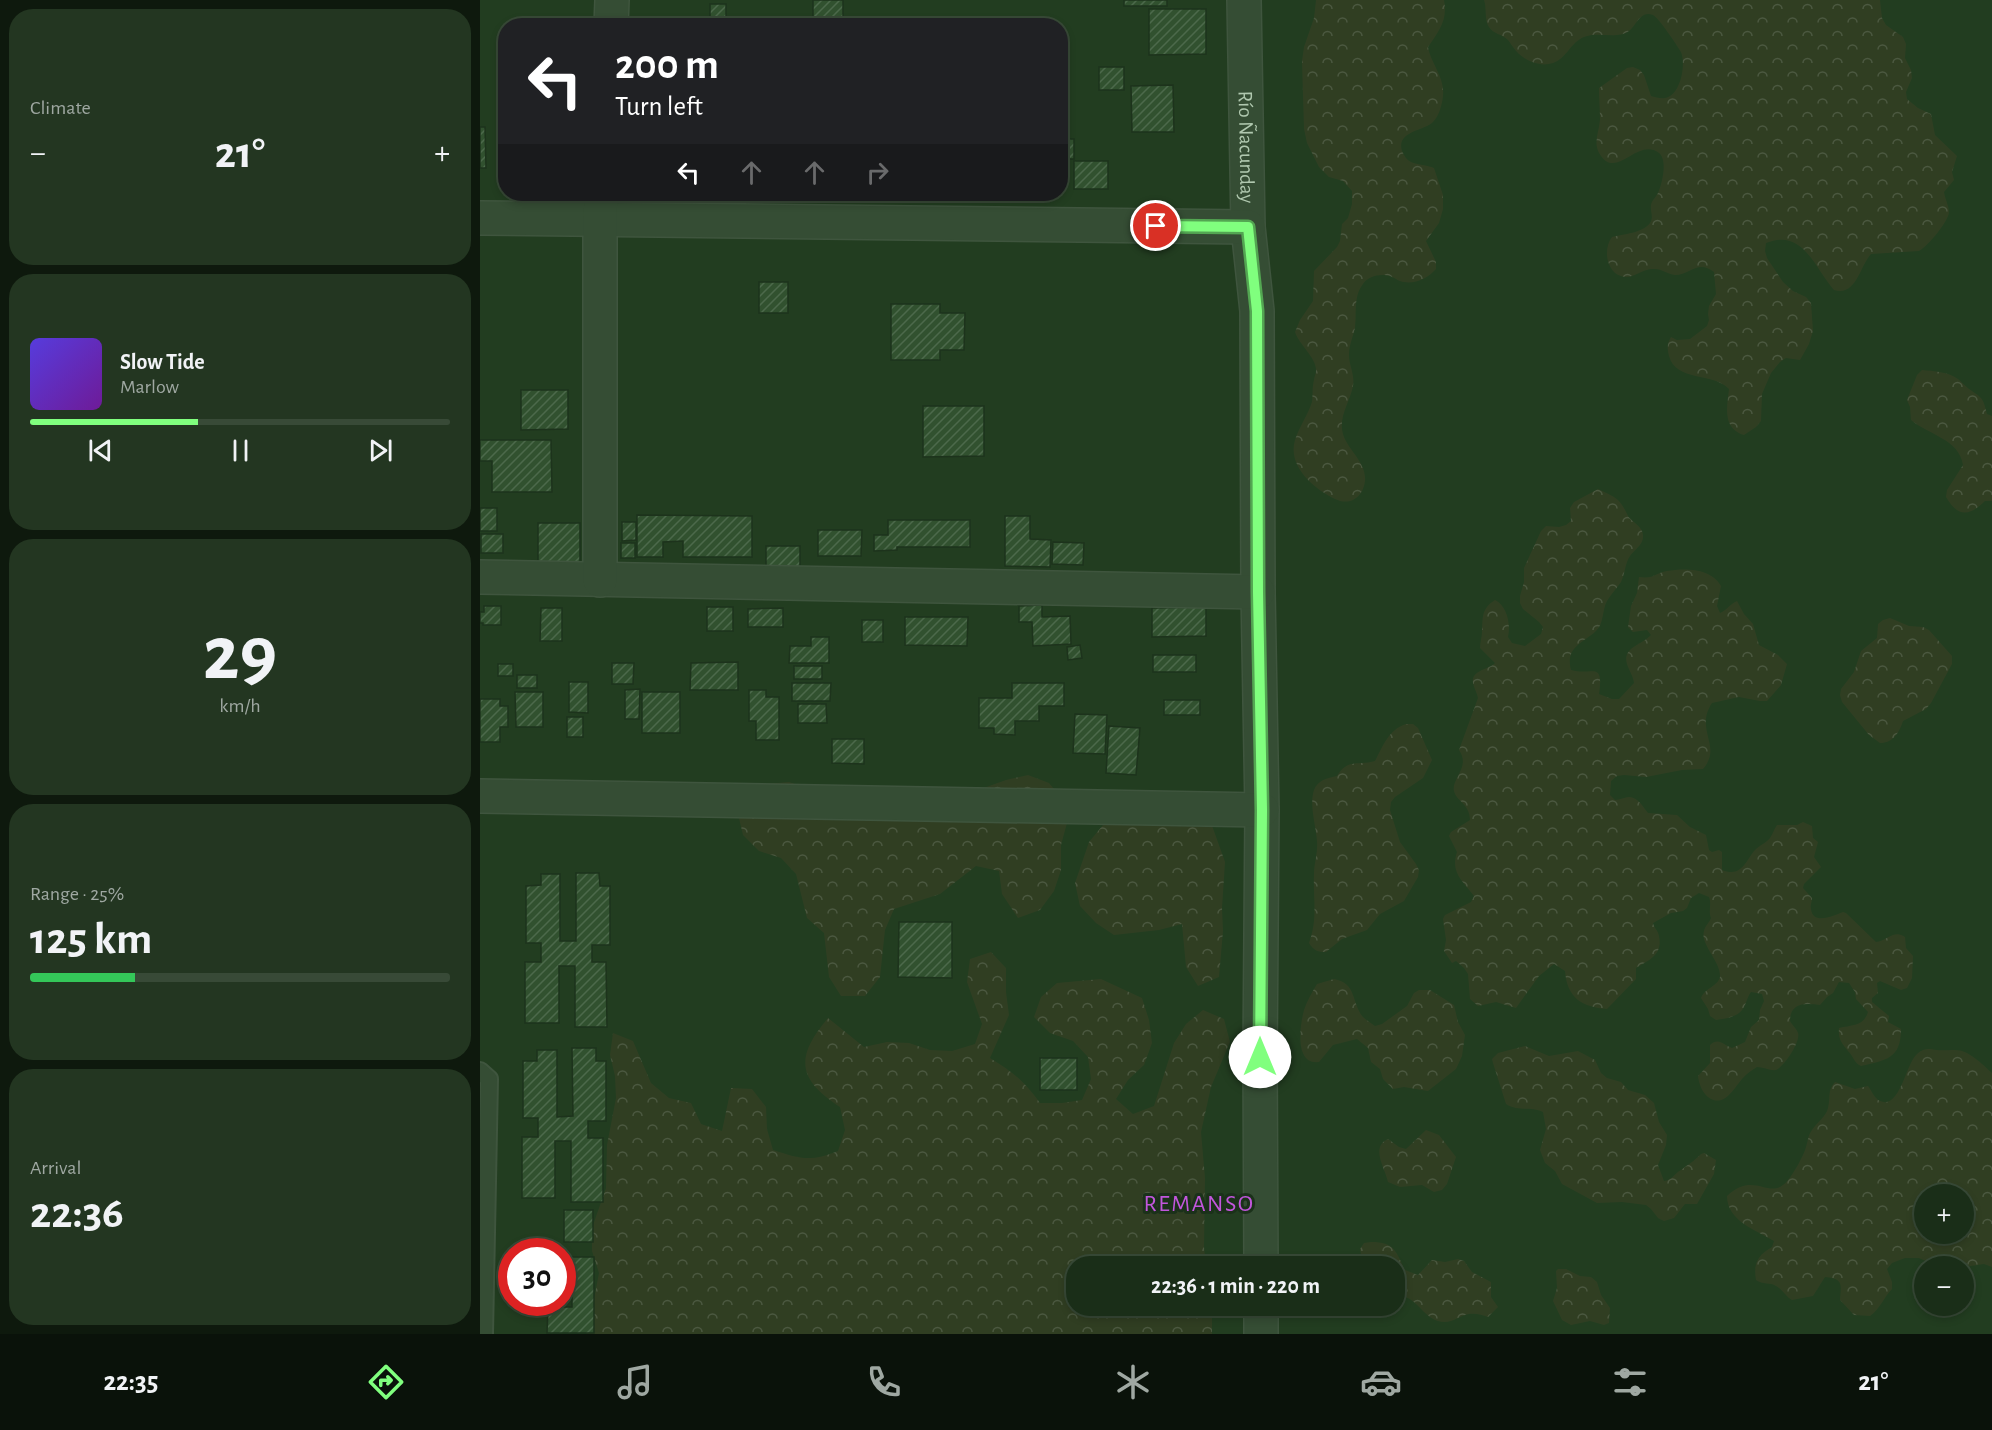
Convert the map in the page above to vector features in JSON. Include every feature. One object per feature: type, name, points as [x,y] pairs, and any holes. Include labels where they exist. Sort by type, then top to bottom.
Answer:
[{"type":"street","points":[[611,18],[612,0]]},
{"type":"street","name":"Río Ñacunday","points":[[1245,0],[1248,227],[1257,311],[1258,592],[1262,810],[1261,1256]]},
{"type":"street","points":[[600,206],[600,580]]},
{"type":"street","points":[[480,218],[600,206],[1248,227]]},
{"type":"street","points":[[480,577],[1258,592]]},
{"type":"street","points":[[480,796],[1262,810]]},
{"type":"street","points":[[1261,1316],[1261,1334]]},
{"type":"lane","points":[[480,1071],[489,1079],[484,1334]]},
{"type":"green space","points":[[1316,0],[1444,0],[1445,7],[1442,25],[1428,47],[1442,83],[1443,96],[1440,110],[1433,122],[1407,135],[1401,144],[1403,153],[1410,161],[1434,168],[1443,195],[1443,209],[1439,223],[1426,241],[1436,262],[1436,269],[1426,278],[1413,282],[1402,282],[1385,275],[1372,277],[1363,284],[1358,294],[1355,328],[1349,351],[1353,386],[1343,416],[1342,428],[1346,441],[1363,467],[1365,482],[1360,495],[1346,502],[1327,495],[1304,476],[1295,459],[1294,450],[1295,440],[1312,402],[1316,371],[1314,361],[1295,332],[1313,301],[1314,271],[1337,247],[1342,224],[1348,218],[1352,204],[1352,191],[1343,181],[1329,177],[1319,167],[1307,143],[1304,129],[1302,61],[1304,47],[1314,18]]},
{"type":"green space","points":[[1484,0],[1880,0],[1882,18],[1886,25],[1903,37],[1906,44],[1905,58],[1912,78],[1906,92],[1907,99],[1918,108],[1931,114],[1935,135],[1957,156],[1952,172],[1954,180],[1944,192],[1949,210],[1948,216],[1937,233],[1919,251],[1871,254],[1857,279],[1848,289],[1841,291],[1834,290],[1799,245],[1779,240],[1766,243],[1767,258],[1783,282],[1793,291],[1806,297],[1811,303],[1813,331],[1800,360],[1786,358],[1771,373],[1762,394],[1761,421],[1744,435],[1737,432],[1729,422],[1727,403],[1729,389],[1714,380],[1679,370],[1673,364],[1668,351],[1671,337],[1677,340],[1690,339],[1707,326],[1709,306],[1716,294],[1714,272],[1708,268],[1699,267],[1675,275],[1653,269],[1626,277],[1614,272],[1608,262],[1607,249],[1612,237],[1638,231],[1650,223],[1651,205],[1660,189],[1664,166],[1662,156],[1651,149],[1643,150],[1614,163],[1607,162],[1601,156],[1596,143],[1600,120],[1599,88],[1627,68],[1633,67],[1644,75],[1651,96],[1663,98],[1670,96],[1681,78],[1683,64],[1681,52],[1659,21],[1649,14],[1642,16],[1624,34],[1589,35],[1579,39],[1558,61],[1547,64],[1536,63],[1521,55],[1508,40],[1491,29],[1487,24]]},
{"type":"green space","points":[[1922,370],[1946,373],[1958,379],[1981,398],[1987,414],[1992,416],[1992,501],[1985,501],[1969,512],[1955,509],[1946,497],[1947,490],[1963,465],[1956,449],[1911,420],[1907,400],[1917,375]]},
{"type":"green space","points":[[1598,489],[1620,502],[1628,516],[1642,530],[1643,540],[1628,559],[1621,582],[1607,601],[1599,628],[1573,651],[1570,662],[1571,670],[1598,673],[1600,677],[1599,694],[1619,699],[1634,683],[1627,664],[1627,654],[1651,635],[1647,630],[1633,632],[1628,627],[1639,577],[1652,577],[1674,570],[1697,571],[1717,580],[1721,586],[1717,606],[1720,613],[1737,601],[1753,624],[1759,645],[1778,655],[1787,664],[1781,685],[1767,701],[1739,697],[1712,703],[1706,721],[1710,753],[1703,769],[1682,770],[1646,777],[1617,776],[1611,781],[1610,795],[1615,800],[1629,797],[1635,799],[1648,813],[1677,815],[1690,827],[1706,835],[1709,850],[1722,852],[1722,870],[1729,872],[1743,867],[1755,850],[1770,838],[1777,825],[1797,825],[1803,822],[1812,826],[1813,838],[1818,842],[1814,857],[1821,867],[1804,884],[1803,888],[1812,898],[1813,914],[1820,918],[1846,913],[1876,942],[1897,934],[1901,935],[1905,937],[1906,948],[1913,956],[1912,978],[1907,988],[1901,990],[1880,981],[1877,983],[1878,993],[1872,998],[1872,1002],[1889,1016],[1888,1022],[1901,1029],[1898,1047],[1885,1060],[1861,1066],[1855,1062],[1842,1043],[1839,1028],[1864,1020],[1868,1012],[1856,999],[1855,992],[1849,983],[1839,982],[1833,993],[1820,1005],[1804,1004],[1793,1010],[1790,1021],[1797,1032],[1797,1042],[1779,1068],[1774,1070],[1757,1067],[1745,1075],[1724,1099],[1719,1101],[1708,1097],[1701,1088],[1698,1076],[1710,1063],[1710,1045],[1719,1042],[1732,1048],[1745,1042],[1751,1027],[1759,1020],[1764,1001],[1762,994],[1751,992],[1743,1009],[1737,1014],[1716,1020],[1710,1016],[1701,998],[1717,983],[1720,977],[1704,936],[1711,918],[1710,900],[1709,897],[1699,893],[1691,898],[1687,908],[1683,911],[1671,913],[1653,923],[1660,943],[1657,952],[1636,968],[1636,979],[1607,1009],[1590,1006],[1577,999],[1569,988],[1565,971],[1554,964],[1539,976],[1516,1008],[1496,1002],[1478,1006],[1470,999],[1468,974],[1456,961],[1452,963],[1444,951],[1446,940],[1443,919],[1445,915],[1471,902],[1474,896],[1456,871],[1457,852],[1449,836],[1451,832],[1470,820],[1468,810],[1455,794],[1454,786],[1463,762],[1459,750],[1478,698],[1473,679],[1477,673],[1495,663],[1480,648],[1484,614],[1487,607],[1495,600],[1503,606],[1509,627],[1508,637],[1512,643],[1525,646],[1541,634],[1543,627],[1523,609],[1520,603],[1524,568],[1541,531],[1546,526],[1566,525],[1571,521],[1570,508],[1574,502]]},
{"type":"green space","points":[[1890,618],[1909,626],[1929,630],[1952,656],[1952,664],[1926,709],[1903,721],[1892,739],[1880,743],[1869,735],[1842,702],[1840,695],[1841,689],[1854,672],[1861,651],[1877,638],[1878,624]]},
{"type":"green space","points":[[1406,724],[1413,724],[1418,728],[1432,760],[1423,778],[1395,797],[1391,802],[1390,810],[1400,842],[1419,870],[1418,877],[1404,901],[1380,914],[1367,930],[1342,939],[1326,952],[1321,952],[1309,943],[1314,917],[1317,845],[1312,809],[1314,790],[1320,782],[1337,776],[1349,765],[1375,761],[1390,734]]},
{"type":"green space","points":[[1028,775],[1049,783],[1063,800],[1067,823],[1061,845],[1061,870],[1054,891],[1040,910],[1018,918],[1002,894],[999,871],[976,866],[940,894],[894,909],[885,930],[880,977],[865,996],[841,996],[829,977],[824,933],[807,918],[796,874],[781,858],[759,851],[743,835],[738,814],[748,796],[767,784],[789,782],[810,789],[964,795]]},
{"type":"green space","points":[[1107,804],[1209,817],[1225,862],[1219,977],[1198,986],[1186,967],[1182,924],[1159,930],[1114,935],[1096,923],[1080,906],[1075,883],[1089,842],[1103,825]]},
{"type":"green space","points":[[991,952],[1006,968],[1009,1015],[990,1058],[1018,1078],[1040,1103],[1082,1100],[1091,1079],[1088,1057],[1073,1041],[1050,1033],[1034,1017],[1041,997],[1057,983],[1101,979],[1142,998],[1149,1020],[1152,1043],[1144,1065],[1128,1080],[1116,1099],[1133,1114],[1154,1106],[1174,1043],[1186,1024],[1203,1010],[1224,1019],[1230,1042],[1211,1087],[1201,1132],[1205,1178],[1205,1256],[1066,1256],[1066,1316],[1212,1316],[1212,1334],[586,1334],[599,1273],[592,1251],[592,1228],[606,1188],[607,1145],[616,1098],[615,1076],[610,1055],[613,1033],[633,1041],[651,1083],[669,1098],[691,1103],[701,1124],[722,1131],[731,1088],[752,1089],[766,1107],[767,1129],[773,1150],[798,1157],[820,1157],[838,1151],[845,1130],[840,1107],[815,1087],[806,1067],[806,1056],[817,1032],[828,1018],[864,1047],[887,1042],[909,1043],[930,1050],[952,1051],[975,1044],[982,1024],[967,982],[970,959]]},
{"type":"green space","points":[[1334,979],[1347,985],[1363,1017],[1375,1026],[1382,1024],[1407,1006],[1414,993],[1419,990],[1430,990],[1454,1005],[1458,1022],[1465,1035],[1462,1056],[1456,1069],[1428,1091],[1404,1087],[1393,1089],[1383,1079],[1380,1069],[1371,1062],[1368,1048],[1357,1039],[1333,1045],[1319,1062],[1311,1061],[1302,1051],[1300,1034],[1302,1017],[1317,984]]},
{"type":"green space","points":[[1525,1046],[1549,1056],[1578,1051],[1595,1060],[1601,1073],[1607,1078],[1621,1082],[1628,1090],[1645,1095],[1654,1103],[1659,1122],[1667,1135],[1666,1145],[1658,1165],[1664,1181],[1701,1154],[1704,1153],[1716,1160],[1714,1174],[1697,1204],[1685,1204],[1674,1218],[1664,1221],[1646,1205],[1622,1202],[1597,1203],[1562,1184],[1555,1171],[1545,1163],[1540,1150],[1546,1129],[1543,1112],[1515,1108],[1506,1104],[1493,1063],[1492,1059],[1498,1053]]},
{"type":"green space","points":[[1923,1050],[1965,1052],[1992,1073],[1992,1267],[1984,1264],[1974,1266],[1974,1256],[1914,1256],[1914,1258],[1905,1258],[1892,1263],[1887,1269],[1892,1289],[1870,1316],[1854,1315],[1840,1300],[1841,1286],[1836,1279],[1825,1277],[1813,1296],[1792,1300],[1776,1286],[1756,1280],[1755,1269],[1758,1260],[1772,1247],[1774,1241],[1751,1229],[1737,1218],[1728,1205],[1727,1196],[1746,1185],[1775,1188],[1788,1180],[1803,1155],[1811,1132],[1827,1111],[1830,1091],[1835,1082],[1855,1089],[1868,1086],[1878,1100],[1887,1102],[1893,1099],[1898,1092],[1913,1059]]},
{"type":"green space","points":[[1426,1130],[1439,1135],[1456,1157],[1447,1184],[1442,1190],[1434,1192],[1422,1185],[1400,1187],[1388,1182],[1380,1158],[1380,1147],[1388,1139],[1406,1149]]},
{"type":"green space","points":[[1364,1243],[1385,1244],[1394,1249],[1398,1256],[1361,1256],[1360,1249]]},
{"type":"green space","points":[[1458,1259],[1464,1261],[1472,1272],[1491,1282],[1491,1297],[1498,1307],[1488,1317],[1469,1314],[1443,1322],[1427,1315],[1405,1297],[1405,1270],[1418,1275],[1432,1260],[1445,1262]]},
{"type":"green space","points":[[1566,1269],[1580,1276],[1591,1277],[1597,1282],[1601,1295],[1610,1308],[1609,1323],[1604,1325],[1590,1321],[1571,1325],[1562,1320],[1553,1301],[1557,1288],[1556,1271]]},
{"type":"building","points":[[813,0],[843,0],[843,18],[813,18]]},
{"type":"building","points":[[1124,0],[1167,0],[1167,6],[1124,6]]},
{"type":"building","points":[[710,4],[726,4],[726,18],[710,18]]},
{"type":"building","points":[[1149,9],[1206,9],[1206,54],[1149,55]]},
{"type":"building","points":[[1099,67],[1124,67],[1124,90],[1099,90]]},
{"type":"building","points":[[1173,85],[1174,132],[1132,132],[1131,86]]},
{"type":"building","points":[[480,127],[485,127],[486,168],[480,168]]},
{"type":"building","points":[[1068,139],[1074,139],[1074,159],[1068,159]]},
{"type":"building","points":[[1074,161],[1108,161],[1108,189],[1074,189]]},
{"type":"building","points":[[759,282],[788,282],[788,313],[759,313]]},
{"type":"building","points":[[891,304],[940,304],[940,313],[965,313],[964,350],[940,350],[940,360],[891,360]]},
{"type":"building","points":[[521,390],[568,390],[568,429],[521,430]]},
{"type":"building","points":[[923,406],[984,406],[984,456],[923,457]]},
{"type":"building","points":[[480,440],[551,440],[552,492],[492,492],[492,461],[480,461]]},
{"type":"building","points":[[480,508],[497,508],[497,531],[480,531]]},
{"type":"building","points":[[637,515],[752,516],[752,557],[683,557],[683,541],[663,542],[663,557],[637,557]]},
{"type":"building","points":[[1005,516],[1030,516],[1030,539],[1051,540],[1050,567],[1005,566]]},
{"type":"building","points":[[888,520],[970,520],[970,547],[897,547],[897,550],[874,551],[874,535],[888,535]]},
{"type":"building","points":[[622,522],[636,522],[636,540],[622,541]]},
{"type":"building","points":[[538,523],[580,523],[580,567],[538,567]]},
{"type":"building","points":[[818,530],[862,530],[861,556],[818,556]]},
{"type":"building","points":[[481,534],[503,534],[503,553],[481,553]]},
{"type":"building","points":[[1053,542],[1084,543],[1083,565],[1052,564]]},
{"type":"building","points":[[621,543],[635,543],[635,558],[621,558]]},
{"type":"building","points":[[766,546],[800,546],[800,575],[766,575]]},
{"type":"building","points":[[1042,605],[1042,617],[1070,616],[1071,644],[1033,646],[1032,622],[1019,622],[1019,606]]},
{"type":"building","points":[[484,606],[501,606],[501,625],[480,623],[480,612],[484,612]]},
{"type":"building","points":[[707,607],[733,607],[733,631],[707,631]]},
{"type":"building","points":[[1206,607],[1206,636],[1152,637],[1152,608]]},
{"type":"building","points":[[541,608],[562,608],[562,641],[540,641]]},
{"type":"building","points":[[783,608],[783,627],[748,627],[748,609]]},
{"type":"building","points":[[905,617],[968,617],[967,646],[905,645]]},
{"type":"building","points":[[862,620],[883,620],[883,642],[862,642]]},
{"type":"building","points":[[811,637],[829,637],[829,663],[789,663],[790,646],[811,646]]},
{"type":"building","points":[[1080,645],[1082,658],[1068,660],[1067,647]]},
{"type":"building","points":[[1153,655],[1196,655],[1196,672],[1153,672]]},
{"type":"building","points":[[738,662],[738,690],[690,690],[691,663]]},
{"type":"building","points":[[612,663],[634,663],[633,684],[612,684]]},
{"type":"building","points":[[498,664],[513,664],[513,676],[498,676]]},
{"type":"building","points":[[794,666],[822,666],[822,679],[794,679]]},
{"type":"building","points":[[517,675],[537,675],[537,688],[517,688]]},
{"type":"building","points":[[569,682],[588,682],[588,713],[569,712]]},
{"type":"building","points":[[792,683],[831,683],[830,701],[792,701]]},
{"type":"building","points":[[1012,683],[1064,683],[1064,706],[1039,706],[1039,721],[1015,721],[1015,735],[994,734],[994,728],[979,728],[979,698],[1012,698]]},
{"type":"building","points":[[640,689],[639,719],[625,719],[625,690]]},
{"type":"building","points":[[749,690],[766,690],[766,697],[779,697],[779,740],[756,740],[756,721],[749,721]]},
{"type":"building","points":[[515,692],[543,692],[543,727],[516,727]]},
{"type":"building","points":[[642,692],[680,692],[680,733],[642,733]]},
{"type":"building","points":[[480,699],[500,699],[500,706],[508,706],[508,727],[500,727],[500,742],[480,742]]},
{"type":"building","points":[[1164,700],[1200,700],[1200,715],[1164,715]]},
{"type":"building","points":[[798,704],[826,704],[827,723],[798,723]]},
{"type":"building","points":[[1075,714],[1107,715],[1105,754],[1073,753]]},
{"type":"building","points":[[567,717],[583,717],[583,737],[567,737]]},
{"type":"building","points":[[1109,726],[1140,728],[1136,775],[1106,773]]},
{"type":"building","points":[[832,739],[864,739],[864,764],[832,763]]},
{"type":"building","points":[[576,873],[599,873],[600,886],[610,886],[610,945],[592,945],[592,962],[606,962],[607,1027],[575,1027],[575,966],[559,966],[559,1023],[525,1023],[525,962],[541,962],[541,943],[526,943],[526,886],[541,885],[541,874],[560,874],[560,941],[576,941]]},
{"type":"building","points":[[899,922],[952,922],[952,978],[898,977]]},
{"type":"building","points":[[572,1048],[596,1048],[596,1061],[606,1061],[606,1121],[588,1121],[588,1138],[603,1138],[603,1202],[571,1202],[571,1141],[555,1141],[555,1198],[522,1198],[522,1137],[538,1137],[538,1118],[523,1118],[523,1061],[537,1061],[537,1050],[557,1050],[557,1117],[573,1116]]},
{"type":"building","points":[[1040,1058],[1077,1058],[1077,1090],[1040,1090]]},
{"type":"building","points":[[564,1210],[593,1210],[593,1242],[576,1242],[576,1238],[564,1238]]},
{"type":"building","points":[[576,1257],[594,1257],[594,1333],[547,1333],[548,1316],[576,1316]]},
{"type":"district","name":"REMANSO","points":[[1199,1204]]},
{"type":"route","points":[[1156,226],[1248,227],[1257,311],[1258,592],[1262,810],[1260,1057]]}]
